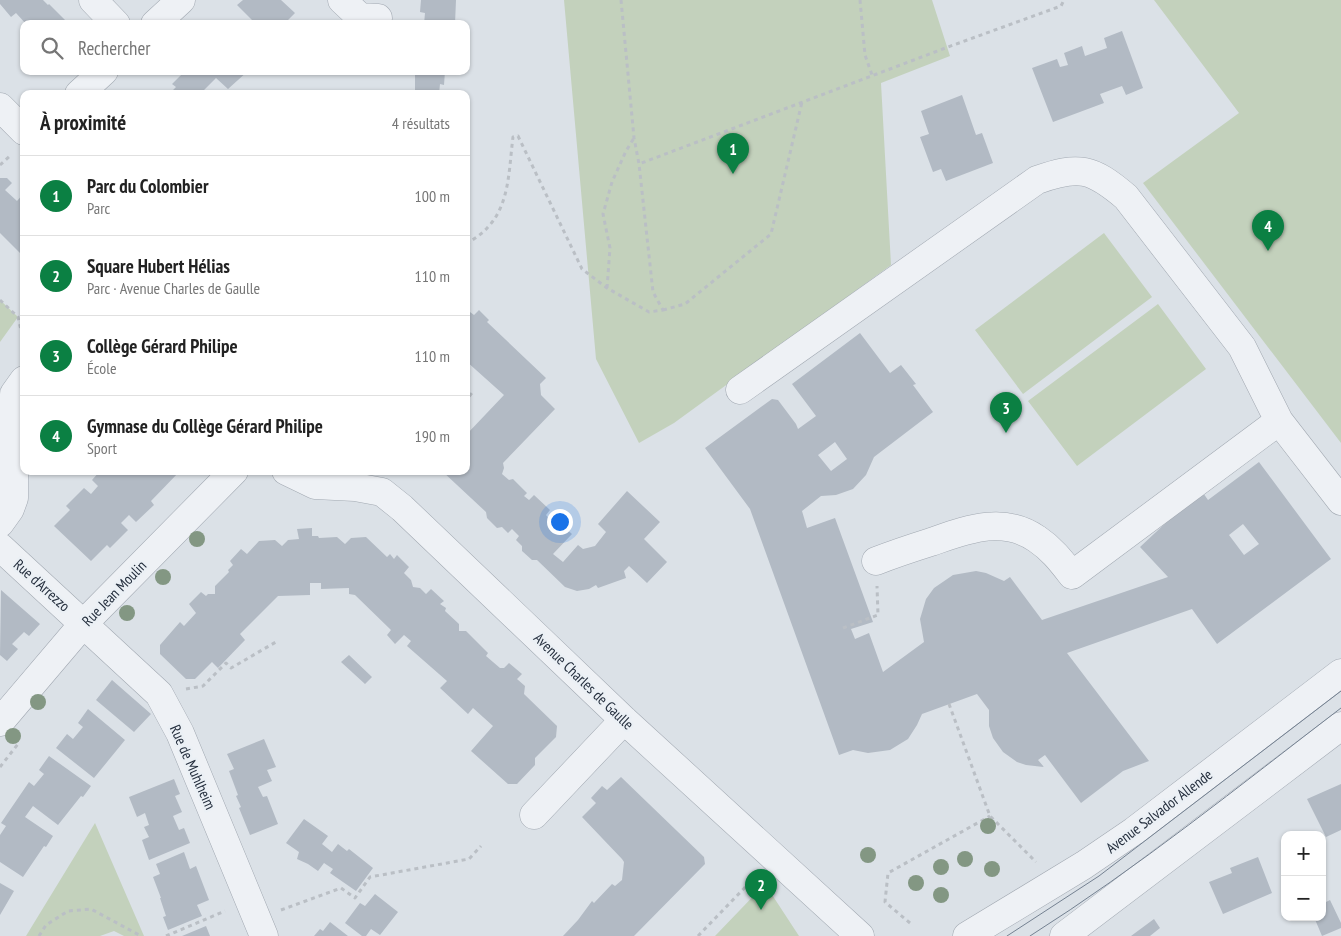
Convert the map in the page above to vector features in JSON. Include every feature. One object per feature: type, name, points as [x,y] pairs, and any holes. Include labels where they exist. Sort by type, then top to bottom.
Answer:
[{"type":"street","points":[[93,0],[112,20]]},
{"type":"street","points":[[160,20],[181,0]]},
{"type":"street","points":[[342,0],[360,17],[378,18]]},
{"type":"street","points":[[83,90],[100,75]]},
{"type":"street","points":[[0,107],[20,126]]},
{"type":"street","points":[[740,390],[1037,180],[1058,172],[1075,170],[1092,174],[1109,182],[1126,197],[1242,347],[1279,421],[1341,501]]},
{"type":"street","points":[[0,522],[10,509],[14,498],[19,437],[14,394],[20,386]]},
{"type":"street","points":[[876,561],[973,528],[992,526],[1015,529],[1036,538],[1054,552],[1072,575],[1279,421]]},
{"type":"street","name":"Rue Jean Moulin","points":[[0,722],[84,623],[230,475]]},
{"type":"street","name":"Avenue Charles de Gaulle","points":[[294,475],[315,485],[355,487],[382,492],[402,508],[624,720],[860,936]]},
{"type":"street","name":"Rue d'Arrezzo","points":[[0,547],[84,623]]},
{"type":"street","name":"Rue de Muhlheim","points":[[84,623],[159,694],[180,733],[264,936]]},
{"type":"street","name":"Avenue Salvador Allende","points":[[967,936],[1056,882],[1134,831],[1341,673]]},
{"type":"street","points":[[534,815],[624,720]]},
{"type":"street","points":[[1064,936],[1341,726]]},
{"type":"path","points":[[622,0],[634,138],[639,164],[652,292],[663,310]]},
{"type":"path","points":[[860,0],[865,54],[872,75]]},
{"type":"path","points":[[639,164],[872,75],[1061,6],[1064,0]]},
{"type":"path","points":[[470,241],[483,232],[498,216],[506,194],[513,137],[518,136],[582,269],[607,288],[649,312],[685,304],[771,234],[802,102]]},
{"type":"path","points":[[607,288],[610,248],[603,214],[612,182],[634,138]]},
{"type":"path","points":[[0,300],[18,317],[20,326]]},
{"type":"path","points":[[843,628],[878,615]]},
{"type":"path","points":[[159,694],[203,686],[226,663],[231,668],[276,642]]},
{"type":"path","points":[[949,704],[990,816],[1056,882]]},
{"type":"path","points":[[910,924],[885,902],[888,873],[990,816]]},
{"type":"path","points":[[166,936],[250,900],[276,912],[341,888],[355,898],[370,876],[469,859],[481,846]]},
{"type":"path","points":[[698,936],[774,857]]},
{"type":"path","points":[[39,936],[46,925],[68,912],[91,909],[141,936]]},
{"type":"green space","points":[[564,0],[932,0],[950,56],[881,83],[891,265],[674,423],[639,443],[596,359]]},
{"type":"green space","points":[[1154,0],[1341,0],[1341,443],[1143,183],[1239,113]]},
{"type":"green space","points":[[1104,233],[1152,297],[1023,394],[975,330]]},
{"type":"green space","points":[[0,300],[18,317],[0,342]]},
{"type":"green space","points":[[1158,304],[1206,369],[1077,466],[1028,401]]},
{"type":"green space","points":[[95,823],[144,936],[124,936],[114,931],[100,936],[26,936]]},
{"type":"green space","points":[[765,884],[799,936],[715,936]]},
{"type":"building","points":[[0,0],[43,0],[65,20],[22,20],[16,13],[11,17],[0,4]]},
{"type":"building","points":[[243,0],[281,0],[295,13],[288,20],[252,20],[237,5]]},
{"type":"building","points":[[421,0],[456,0],[455,20],[424,20],[425,13],[420,12]]},
{"type":"building","points":[[1122,31],[1143,88],[1126,95],[1122,86],[1100,94],[1104,103],[1053,122],[1032,68],[1057,59],[1060,67],[1068,65],[1064,53],[1082,46],[1085,56],[1107,48],[1104,38]]},
{"type":"building","points":[[181,75],[244,75],[228,89],[216,78],[204,90],[173,90],[176,87],[172,84]]},
{"type":"building","points":[[415,75],[445,75],[444,85],[440,84],[439,90],[415,90]]},
{"type":"building","points":[[962,95],[976,135],[982,133],[993,163],[946,181],[941,169],[933,172],[920,137],[929,134],[921,111]]},
{"type":"building","points":[[0,178],[7,178],[12,183],[5,190],[17,201],[20,198],[20,253],[0,233]]},
{"type":"building","points":[[479,310],[489,320],[487,322],[546,378],[540,384],[541,395],[555,409],[503,463],[502,474],[509,480],[513,479],[527,493],[524,496],[529,500],[534,495],[550,510],[546,515],[550,520],[553,517],[572,534],[553,554],[563,562],[578,545],[583,549],[595,546],[606,532],[598,524],[627,491],[660,522],[644,539],[667,562],[647,583],[629,566],[624,571],[626,578],[598,588],[596,585],[589,589],[577,591],[565,587],[537,560],[532,560],[522,551],[522,546],[516,540],[519,536],[512,529],[508,533],[502,527],[497,528],[487,518],[486,512],[446,475],[470,475],[470,431],[504,395],[470,365],[470,312],[474,315]]},
{"type":"building","points":[[860,333],[890,373],[901,365],[916,384],[913,385],[933,412],[874,457],[866,475],[853,489],[836,495],[821,496],[802,511],[807,528],[835,518],[873,622],[851,629],[855,639],[869,633],[883,672],[924,642],[920,619],[926,599],[934,588],[953,575],[976,571],[1004,581],[1010,577],[1042,620],[1168,577],[1140,547],[1201,490],[1208,500],[1259,462],[1331,559],[1217,644],[1192,609],[1067,653],[1149,761],[1123,771],[1081,803],[1045,755],[1038,760],[1044,767],[1017,762],[1003,752],[993,738],[989,726],[989,710],[977,694],[922,714],[908,739],[890,750],[868,753],[853,750],[839,755],[750,509],[705,448],[772,399],[778,400],[798,429],[816,416],[792,384]],"holes":[[[835,442],[847,459],[831,471],[818,455]],[[1243,524],[1259,544],[1244,555],[1229,535]]]},
{"type":"building","points":[[96,475],[176,475],[151,501],[154,505],[136,522],[129,515],[121,523],[128,530],[110,548],[107,545],[91,561],[54,526],[70,510],[66,506],[84,488],[91,494],[98,486],[92,480]]},
{"type":"building","points":[[312,528],[312,536],[318,536],[319,538],[337,537],[345,544],[351,538],[366,537],[387,557],[390,554],[394,559],[397,555],[409,567],[404,573],[411,580],[413,587],[420,588],[426,594],[431,589],[444,601],[440,604],[446,608],[445,611],[459,624],[459,631],[466,631],[488,653],[486,656],[500,668],[504,668],[509,663],[522,674],[517,679],[525,686],[524,694],[557,726],[556,737],[535,758],[535,765],[517,784],[508,784],[471,751],[493,726],[473,708],[468,714],[440,688],[447,681],[407,646],[411,641],[404,635],[395,644],[387,635],[391,630],[355,595],[349,594],[349,588],[321,589],[321,583],[310,583],[310,595],[278,596],[240,634],[245,640],[218,668],[212,662],[195,679],[186,679],[160,654],[160,645],[180,622],[184,626],[196,613],[189,604],[201,592],[206,596],[208,594],[215,594],[215,586],[229,572],[228,570],[233,565],[230,561],[241,549],[247,554],[259,541],[275,540],[282,546],[288,540],[299,539],[297,529]]},
{"type":"building","points":[[1,590],[40,624],[29,636],[24,632],[12,644],[18,649],[7,661],[0,655]]},
{"type":"building","points":[[349,655],[372,677],[365,684],[341,662]]},
{"type":"building","points":[[112,680],[151,714],[134,732],[96,700]]},
{"type":"building","points":[[88,709],[125,740],[94,778],[56,748],[67,734],[73,739],[83,727],[78,723]]},
{"type":"building","points":[[264,739],[276,767],[267,770],[272,781],[258,787],[263,797],[267,796],[278,824],[250,835],[239,808],[241,807],[236,796],[238,795],[229,771],[234,769],[227,754]]},
{"type":"building","points":[[49,756],[91,786],[58,825],[33,806],[25,817],[53,836],[23,877],[0,862],[0,835],[6,826],[1,823],[29,782],[34,786],[44,774],[39,770]]},
{"type":"building","points":[[621,777],[704,857],[705,864],[634,936],[563,936],[592,901],[594,903],[612,884],[615,886],[622,880],[624,862],[582,817],[596,803],[591,798],[602,786],[607,790]]},
{"type":"building","points":[[174,779],[180,794],[175,796],[182,812],[173,816],[179,830],[184,828],[190,843],[149,860],[142,840],[149,837],[144,827],[149,825],[145,813],[137,817],[129,797]]},
{"type":"building","points":[[1341,784],[1341,830],[1326,837],[1326,831],[1323,831],[1307,799]]},
{"type":"building","points":[[304,819],[328,836],[322,844],[332,852],[338,844],[347,851],[349,849],[373,868],[356,891],[330,873],[333,869],[324,863],[318,871],[297,859],[299,852],[286,843]]},
{"type":"building","points":[[184,852],[190,869],[196,866],[209,900],[197,905],[202,916],[168,930],[163,917],[166,916],[161,898],[153,877],[160,874],[156,864]]},
{"type":"building","points":[[1258,857],[1272,893],[1223,914],[1209,882],[1232,873],[1230,868]]},
{"type":"building","points":[[0,883],[14,891],[0,915]]},
{"type":"building","points":[[375,894],[398,912],[380,935],[371,929],[366,936],[362,936],[345,923],[360,903],[365,906]]},
{"type":"building","points":[[1330,900],[1341,923],[1341,928],[1322,936],[1316,921],[1326,921],[1326,902]]},
{"type":"building","points":[[1154,919],[1160,928],[1150,936],[1131,936]]},
{"type":"building","points":[[330,922],[348,936],[314,936],[320,929],[323,931]]},
{"type":"building","points":[[206,926],[210,936],[182,936]]},
{"type":"tram line","points":[[1007,936],[1099,876],[1341,691]]},
{"type":"tram line","points":[[1030,936],[1149,854],[1341,708]]},
{"type":"place","name":"Parc du Colombier","points":[[733,174]]},
{"type":"place","name":"Gymnase du Collège Gérard Philipe","points":[[1268,251]]},
{"type":"place","name":"Collège Gérard Philipe","points":[[1006,433]]},
{"type":"place","name":"Square Hubert Hélias","points":[[761,910]]}]
